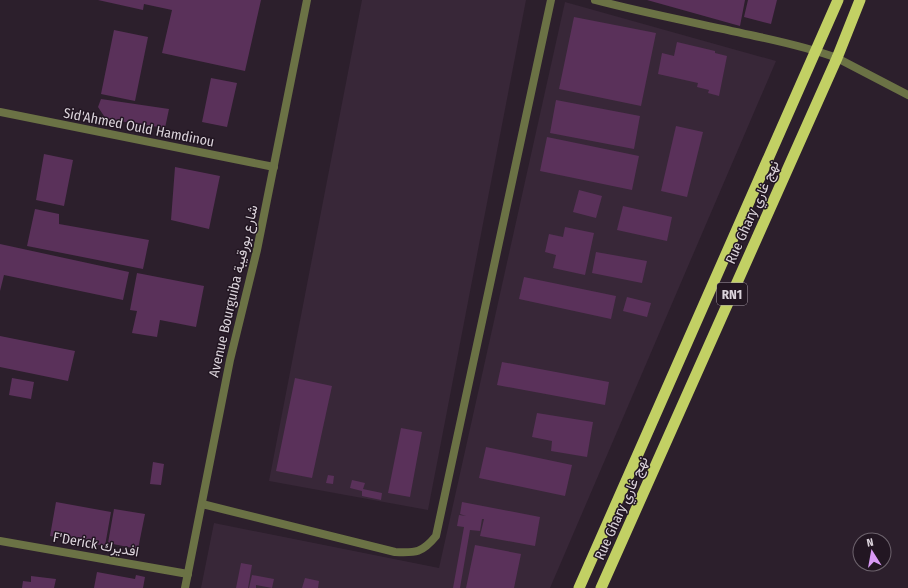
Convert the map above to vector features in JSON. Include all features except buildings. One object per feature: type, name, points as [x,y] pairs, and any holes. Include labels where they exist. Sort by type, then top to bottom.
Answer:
[{"type":"highway","name":"Rue Ghary نهج غاري","points":[[579,588],[838,0]]},
{"type":"highway","name":"Rue Ghary نهج غاري","points":[[601,588],[837,58],[860,0]]},
{"type":"street","name":"Avenue Bourguiba شارع بورقيبة","points":[[185,588],[230,360],[257,250],[307,0]]},
{"type":"street","points":[[202,504],[395,552],[412,553],[427,547],[436,536],[551,0]]},
{"type":"street","points":[[595,0],[654,15],[711,26],[816,50],[837,58],[908,95]]},
{"type":"street","name":"Sid'Ahmed Ould Hamdinou","points":[[0,112],[274,167]]},
{"type":"street","name":"F'Derick افديرك","points":[[0,540],[188,574]]},
{"type":"shaded area","points":[[362,0],[526,0],[428,510],[269,481]]},
{"type":"shaded area","points":[[565,2],[776,61],[550,588],[201,588],[214,523],[439,568]]}]
